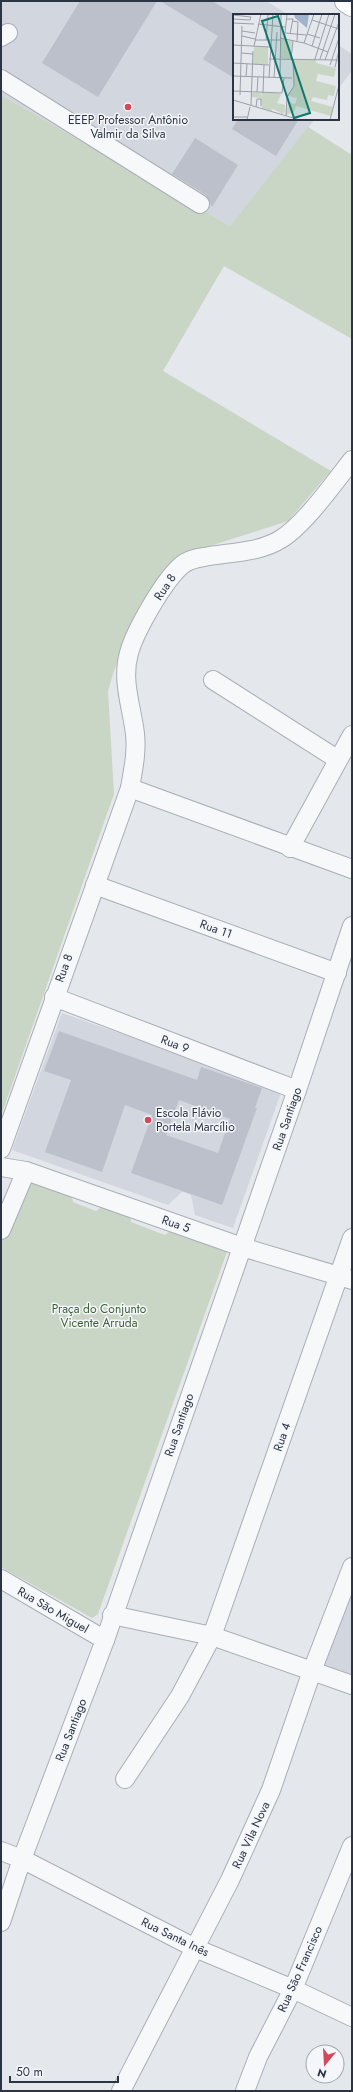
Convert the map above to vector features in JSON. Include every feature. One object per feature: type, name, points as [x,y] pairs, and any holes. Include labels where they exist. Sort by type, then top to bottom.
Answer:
[{"type":"main road","points":[[346,1],[352,5]]},
{"type":"street","points":[[1,79],[200,204]]},
{"type":"street","name":"Rua 8","points":[[1,1149],[54,997],[130,788],[135,754],[135,735],[126,672],[129,653],[139,629],[172,574],[183,564],[194,559],[244,551],[266,545],[280,539],[312,509],[352,460]]},
{"type":"street","points":[[213,680],[338,759]]},
{"type":"street","points":[[290,848],[352,735]]},
{"type":"street","points":[[130,788],[290,848],[352,869]]},
{"type":"street","name":"Rua 11","points":[[95,886],[337,973]]},
{"type":"street","name":"Rua Santiago","points":[[1,1922],[22,1859],[105,1640],[112,1615],[297,1090],[352,926]]},
{"type":"street","name":"Rua 9","points":[[54,997],[297,1090]]},
{"type":"street","name":"Rua 5","points":[[1,1167],[26,1171],[242,1247],[345,1278]]},
{"type":"street","points":[[1,1230],[26,1171]]},
{"type":"street","name":"Rua 4","points":[[125,1779],[180,1696],[212,1636],[345,1278],[352,1238]]},
{"type":"street","name":"Rua Vila Nova","points":[[121,2091],[230,1880],[271,1790],[312,1671],[352,1567]]},
{"type":"street","name":"Rua São Miguel","points":[[1,1579],[105,1640]]},
{"type":"street","points":[[112,1615],[212,1636],[352,1685]]},
{"type":"street","name":"Rua São Francisco","points":[[245,2091],[258,2057],[294,1989],[352,1846]]},
{"type":"street","name":"Rua Santa Inês","points":[[1,1851],[22,1859],[195,1948],[294,1989],[352,2017]]},
{"type":"shaded area","name":"EEEP Professor Antônio Valmir da Silva","points":[[1,1],[266,1],[287,14],[233,14],[233,120],[314,120],[230,226],[1,95]]},
{"type":"shaded area","points":[[339,46],[352,54],[352,71],[339,88]]},
{"type":"shaded area","name":"Escola Flávio Portela Marcílio","points":[[62,1013],[282,1090],[233,1228],[195,1215],[191,1195],[187,1193],[182,1192],[168,1205],[12,1150]]},
{"type":"shaded area","points":[[352,1574],[352,1688],[316,1675]]},
{"type":"green space","points":[[1,95],[230,226],[308,127],[352,155],[352,339],[224,266],[163,371],[331,471],[288,521],[204,548],[166,567],[140,605],[114,671],[108,691],[114,794],[1,1116]]},
{"type":"green space","name":"Praça do Conjunto Vicente Arruda","points":[[28,1179],[70,1190],[73,1202],[96,1211],[107,1203],[129,1211],[131,1222],[165,1235],[175,1227],[228,1249],[98,1614],[92,1618],[1,1567],[1,1241]]},
{"type":"building","points":[[80,1],[157,1],[98,97],[42,63]]},
{"type":"building","points":[[160,1],[212,1],[234,14],[233,77],[203,59],[218,36]]},
{"type":"building","points":[[237,120],[298,120],[276,156],[232,129]]},
{"type":"building","points":[[195,138],[238,165],[212,207],[206,195],[172,174]]},
{"type":"building","points":[[59,1031],[197,1080],[201,1067],[262,1088],[255,1108],[257,1108],[222,1205],[131,1173],[152,1115],[125,1105],[102,1172],[45,1152],[71,1080],[44,1071]],"holes":[[[179,1100],[230,1119],[218,1153],[166,1135]]]},
{"type":"place","name":"EEEP Professor Antônio Valmir da Silva","points":[[128,107]]},
{"type":"place","name":"Escola Flávio Portela Marcílio","points":[[148,1120]]}]
